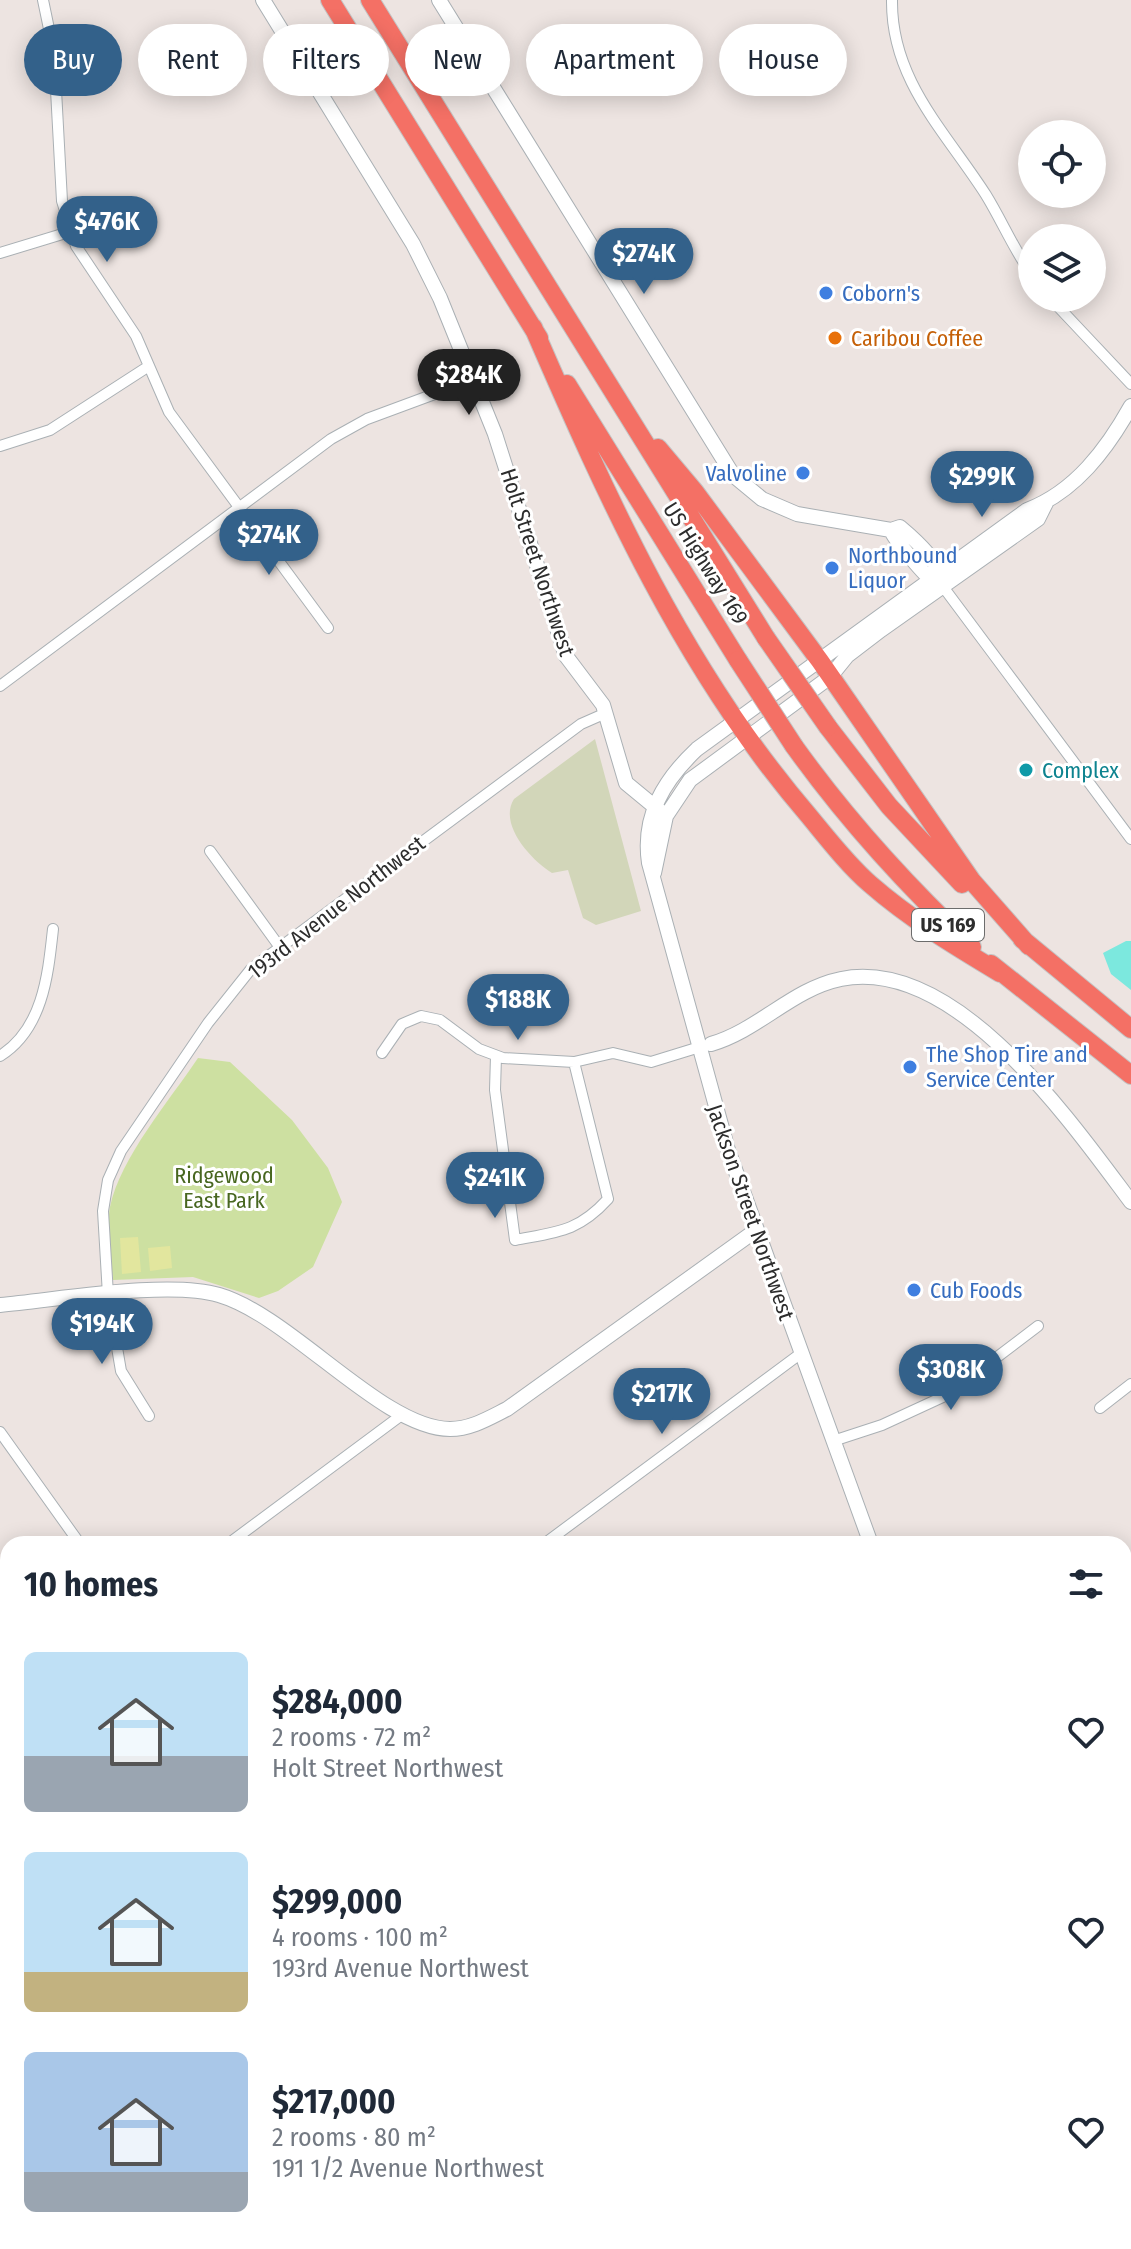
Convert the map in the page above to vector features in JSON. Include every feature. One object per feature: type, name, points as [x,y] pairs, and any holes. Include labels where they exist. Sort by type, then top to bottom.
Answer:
[{"type":"highway","name":"US Highway 169","points":[[330,0],[738,660],[834,801],[890,866],[1000,973],[1131,1075]]},
{"type":"highway","name":"US Highway 169","points":[[370,0],[766,638],[828,727],[921,841],[1029,946],[1131,1029]]},
{"type":"highway","points":[[533,327],[600,482],[653,586],[734,722],[867,881],[920,924],[1000,973]]},
{"type":"highway","points":[[618,401],[695,492],[825,669],[972,881],[1029,946]]},
{"type":"street","points":[[43,0],[54,53],[62,201],[69,232],[83,260],[127,322],[169,412],[328,628]]},
{"type":"street","name":"Holt Street Northwest","points":[[263,0],[413,244],[446,309],[518,498],[566,656],[606,713],[626,783],[660,812]]},
{"type":"street","points":[[439,0],[733,475],[762,499],[786,510],[891,530],[893,539],[939,581],[1131,839]]},
{"type":"street","points":[[892,0],[899,60],[1018,251]]},
{"type":"street","points":[[0,253],[69,232]]},
{"type":"street","points":[[1063,312],[1131,384]]},
{"type":"street","points":[[0,446],[23,441],[56,427],[149,366]]},
{"type":"street","points":[[0,686],[314,450],[349,428],[475,379]]},
{"type":"street","points":[[825,669],[847,656],[939,581],[1038,519],[1046,503],[1101,454],[1131,406]]},
{"type":"street","name":"Jackson Street Northwest","points":[[825,669],[760,704],[677,769],[647,845],[755,1231],[868,1536]]},
{"type":"street","name":"Jackson Street Northwest","points":[[660,812],[690,780],[772,720],[825,669]]},
{"type":"street","name":"193rd Avenue Northwest","points":[[149,1416],[121,1371],[108,1295],[103,1211],[113,1165],[229,995],[251,969],[581,724],[606,713]]},
{"type":"street","points":[[210,851],[279,946]]},
{"type":"street","points":[[0,1056],[17,1043],[34,1017],[49,965],[53,929]]},
{"type":"street","points":[[382,1053],[402,1024],[421,1016],[440,1020],[479,1049],[496,1056],[574,1062],[613,1053],[651,1062],[751,1029],[793,999],[823,984],[856,977],[908,983],[949,1006],[1041,1086],[1131,1202]]},
{"type":"street","points":[[496,1056],[495,1090],[515,1240],[568,1230],[589,1220],[608,1199],[574,1062]]},
{"type":"street","points":[[0,1305],[182,1290],[235,1301],[267,1318],[403,1414],[423,1424],[451,1429],[493,1416],[755,1231]]},
{"type":"street","points":[[833,1441],[882,1425],[947,1395],[1038,1326]]},
{"type":"street","points":[[555,1536],[800,1354]]},
{"type":"street","points":[[1100,1408],[1131,1384]]},
{"type":"street","points":[[239,1536],[403,1414]]},
{"type":"street","points":[[0,1432],[74,1536]]},
{"type":"green space","points":[[595,739],[641,911],[596,925],[583,918],[568,870],[552,873],[535,859],[519,840],[510,819],[514,799]]},
{"type":"green space","name":"Ridgewood East Park","points":[[198,1058],[230,1062],[292,1120],[328,1168],[342,1202],[313,1267],[278,1291],[259,1298],[193,1277],[113,1280],[108,1225],[116,1188],[135,1149]]},
{"type":"green space","points":[[138,1237],[141,1272],[122,1274],[120,1238]]},
{"type":"green space","points":[[170,1246],[172,1268],[150,1271],[148,1248]]},
{"type":"water","points":[[1131,941],[1131,990],[1111,974],[1103,953]]},
{"type":"place","name":"Coborn's","points":[[826,293]]},
{"type":"place","name":"Caribou Coffee","points":[[835,338]]},
{"type":"place","name":"Valvoline","points":[[803,473]]},
{"type":"place","name":"Northbound Liquor","points":[[832,568]]},
{"type":"place","name":"Complex","points":[[1026,770]]},
{"type":"place","name":"The Shop Tire and Service Center","points":[[910,1067]]},
{"type":"place","name":"Cub Foods","points":[[914,1290]]}]
